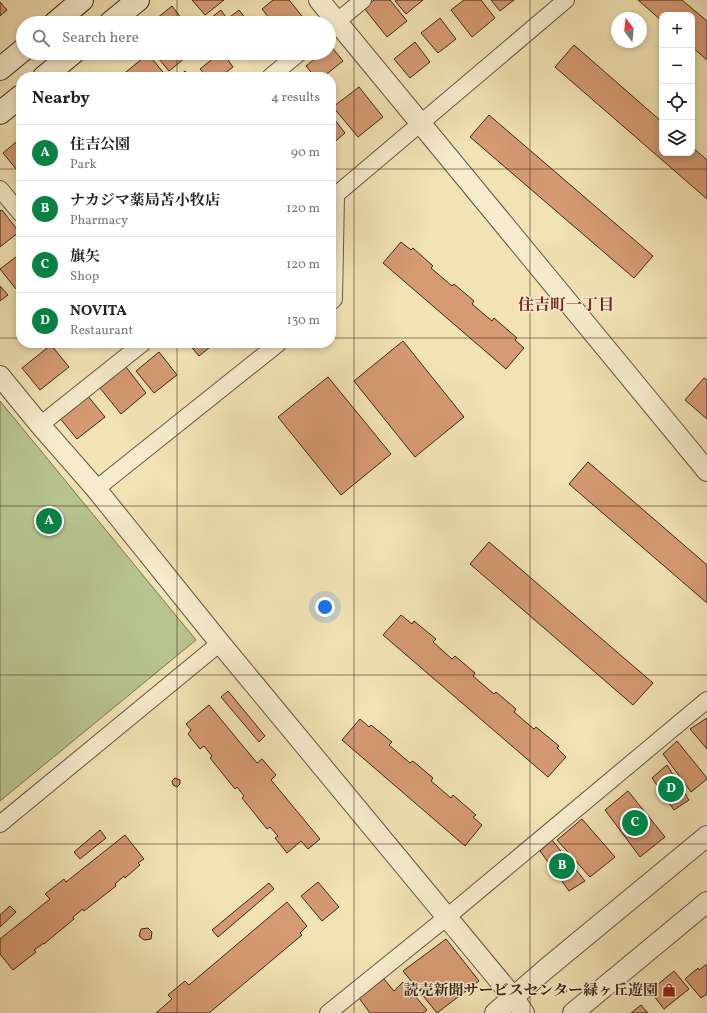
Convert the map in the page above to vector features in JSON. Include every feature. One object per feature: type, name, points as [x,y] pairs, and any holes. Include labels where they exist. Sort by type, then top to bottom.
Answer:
[{"type":"main road","points":[[63,16],[82,0]]},
{"type":"main road","points":[[119,16],[138,0]]},
{"type":"main road","points":[[0,69],[16,56]]},
{"type":"main road","points":[[50,72],[65,60]]},
{"type":"main road","points":[[0,114],[16,100]]},
{"type":"street","points":[[319,0],[328,16]]},
{"type":"street","points":[[336,22],[363,0]]},
{"type":"street","points":[[336,194],[566,0]]},
{"type":"street","points":[[336,28],[420,124],[707,471]]},
{"type":"street","points":[[276,72],[291,60]]},
{"type":"street","points":[[0,189],[16,208]]},
{"type":"street","points":[[40,425],[133,348]]},
{"type":"street","points":[[96,489],[273,348]]},
{"type":"street","points":[[0,376],[40,425],[96,489],[220,643],[513,997],[524,1013]]},
{"type":"street","points":[[0,824],[220,643]]},
{"type":"street","points":[[328,1013],[447,917],[707,700]]},
{"type":"street","points":[[495,1013],[547,968],[707,836]]},
{"type":"street","points":[[576,1010],[707,902]]},
{"type":"path","points":[[547,968],[576,1010]]},
{"type":"green space","points":[[0,401],[196,640],[0,801]]},
{"type":"building","points":[[192,0],[224,0],[205,15]]},
{"type":"building","points":[[273,0],[289,0],[302,16],[268,16],[262,9]]},
{"type":"building","points":[[374,0],[390,0],[407,21],[387,37],[364,8]]},
{"type":"building","points":[[423,0],[406,14],[395,1]]},
{"type":"building","points":[[464,0],[481,0],[495,18],[472,37],[451,10]]},
{"type":"building","points":[[491,0],[514,0],[500,11]]},
{"type":"building","points":[[638,0],[682,0],[707,21],[707,60],[695,50],[695,12],[659,12],[659,18]]},
{"type":"building","points":[[0,2],[7,10],[0,16]]},
{"type":"building","points":[[172,6],[180,16],[160,16]]},
{"type":"building","points":[[221,10],[225,16],[213,16]]},
{"type":"building","points":[[239,10],[244,16],[231,16]]},
{"type":"building","points":[[440,18],[456,39],[438,53],[421,33]]},
{"type":"building","points":[[415,42],[430,62],[410,78],[394,59]]},
{"type":"building","points":[[574,45],[659,119],[659,156],[695,156],[695,150],[707,160],[707,199],[555,67]]},
{"type":"building","points":[[336,52],[343,61],[329,72],[311,72],[306,66],[313,60],[336,60]]},
{"type":"building","points":[[141,60],[153,60],[163,72],[126,72]]},
{"type":"building","points":[[160,60],[183,60],[169,71]]},
{"type":"building","points":[[211,60],[228,60],[233,67],[226,72],[203,72],[200,69]]},
{"type":"building","points":[[359,87],[383,117],[358,137],[336,111],[336,105]]},
{"type":"building","points":[[489,115],[653,256],[634,278],[470,137]]},
{"type":"building","points":[[336,121],[345,133],[336,141]]},
{"type":"building","points":[[16,142],[16,169],[3,153]]},
{"type":"building","points":[[2,210],[16,228],[16,234],[0,247],[0,211]]},
{"type":"building","points":[[401,242],[411,250],[413,248],[433,266],[431,268],[452,286],[454,284],[474,301],[472,304],[492,321],[494,318],[517,338],[515,340],[524,348],[506,369],[383,263]]},
{"type":"building","points":[[16,257],[16,289],[0,269]]},
{"type":"building","points":[[0,286],[8,295],[0,301]]},
{"type":"building","points":[[403,341],[464,417],[415,457],[354,381]]},
{"type":"building","points":[[47,348],[53,348],[69,367],[40,390],[22,368]]},
{"type":"building","points":[[192,348],[209,348],[199,356]]},
{"type":"building","points":[[159,352],[177,375],[154,393],[136,371]]},
{"type":"building","points":[[126,367],[146,393],[121,414],[100,388]]},
{"type":"building","points":[[328,377],[391,454],[341,495],[278,417]]},
{"type":"building","points":[[704,378],[707,380],[707,419],[685,400]]},
{"type":"building","points":[[87,395],[105,417],[77,439],[59,417]]},
{"type":"building","points":[[588,462],[707,565],[707,603],[569,484]]},
{"type":"building","points":[[489,542],[653,683],[633,705],[470,564]]},
{"type":"building","points":[[401,615],[412,624],[414,621],[436,639],[433,642],[452,659],[455,656],[475,673],[473,676],[494,694],[496,692],[516,709],[514,712],[534,729],[536,727],[559,746],[557,748],[566,757],[548,777],[383,635]]},
{"type":"building","points":[[228,691],[265,736],[259,742],[221,697]]},
{"type":"building","points":[[209,705],[257,763],[262,759],[276,775],[271,780],[320,839],[308,849],[301,841],[287,853],[275,838],[278,836],[270,827],[267,829],[242,798],[244,796],[237,787],[235,789],[210,758],[212,756],[204,746],[200,749],[188,734],[191,730],[186,724]]},
{"type":"building","points":[[707,718],[707,749],[690,729]]},
{"type":"building","points":[[360,719],[369,727],[371,725],[392,742],[389,745],[410,763],[413,761],[433,778],[431,781],[451,798],[453,795],[476,815],[473,817],[482,825],[465,846],[342,740]]},
{"type":"building","points":[[677,741],[707,778],[691,792],[663,754]]},
{"type":"building","points":[[667,765],[689,800],[674,810],[652,778]]},
{"type":"building","points":[[175,778],[180,780],[180,784],[177,787],[173,785],[172,781]]},
{"type":"building","points":[[628,791],[665,837],[640,857],[605,810]]},
{"type":"building","points":[[582,819],[615,857],[590,877],[557,840]]},
{"type":"building","points":[[100,830],[106,838],[80,859],[74,852]]},
{"type":"building","points":[[125,835],[144,859],[138,863],[140,865],[125,878],[124,876],[115,884],[116,886],[84,911],[83,909],[73,917],[74,919],[44,944],[34,950],[36,952],[13,970],[0,954],[0,939],[50,899],[45,894],[64,879],[66,882]]},
{"type":"building","points":[[552,840],[585,881],[569,891],[540,851]]},
{"type":"building","points":[[318,882],[339,907],[322,921],[301,896]]},
{"type":"building","points":[[269,883],[274,889],[218,937],[212,930]]},
{"type":"building","points":[[287,902],[307,926],[300,933],[302,935],[209,1013],[156,1013],[172,999],[168,995],[185,981],[189,985]]},
{"type":"building","points":[[10,906],[16,912],[0,927],[0,915]]},
{"type":"building","points":[[148,928],[152,932],[151,939],[144,940],[139,936],[141,929]]},
{"type":"building","points":[[446,939],[479,981],[437,1013],[403,971]]},
{"type":"building","points":[[707,964],[707,994],[701,998],[685,979],[698,968],[699,970]]},
{"type":"building","name":"読売新聞サービスセンター緑ヶ丘遊園","points":[[674,971],[689,989],[664,1009],[650,991]]},
{"type":"building","points":[[384,979],[394,991],[403,982],[427,1010],[423,1013],[370,1013],[359,998]]},
{"type":"building","points":[[641,1005],[648,1013],[631,1013]]},
{"type":"place","name":"住吉公園","points":[[49,521]]},
{"type":"place","name":"NOVITA","points":[[671,789]]},
{"type":"place","name":"旗矢","points":[[635,823]]},
{"type":"place","name":"ナカジマ薬局苫小牧店","points":[[562,866]]},
{"type":"place","name":"読売新聞サービスセンター緑ヶ丘遊園","points":[[669,990]]},
{"type":"district","name":"住吉町一丁目","points":[[566,304]]}]
